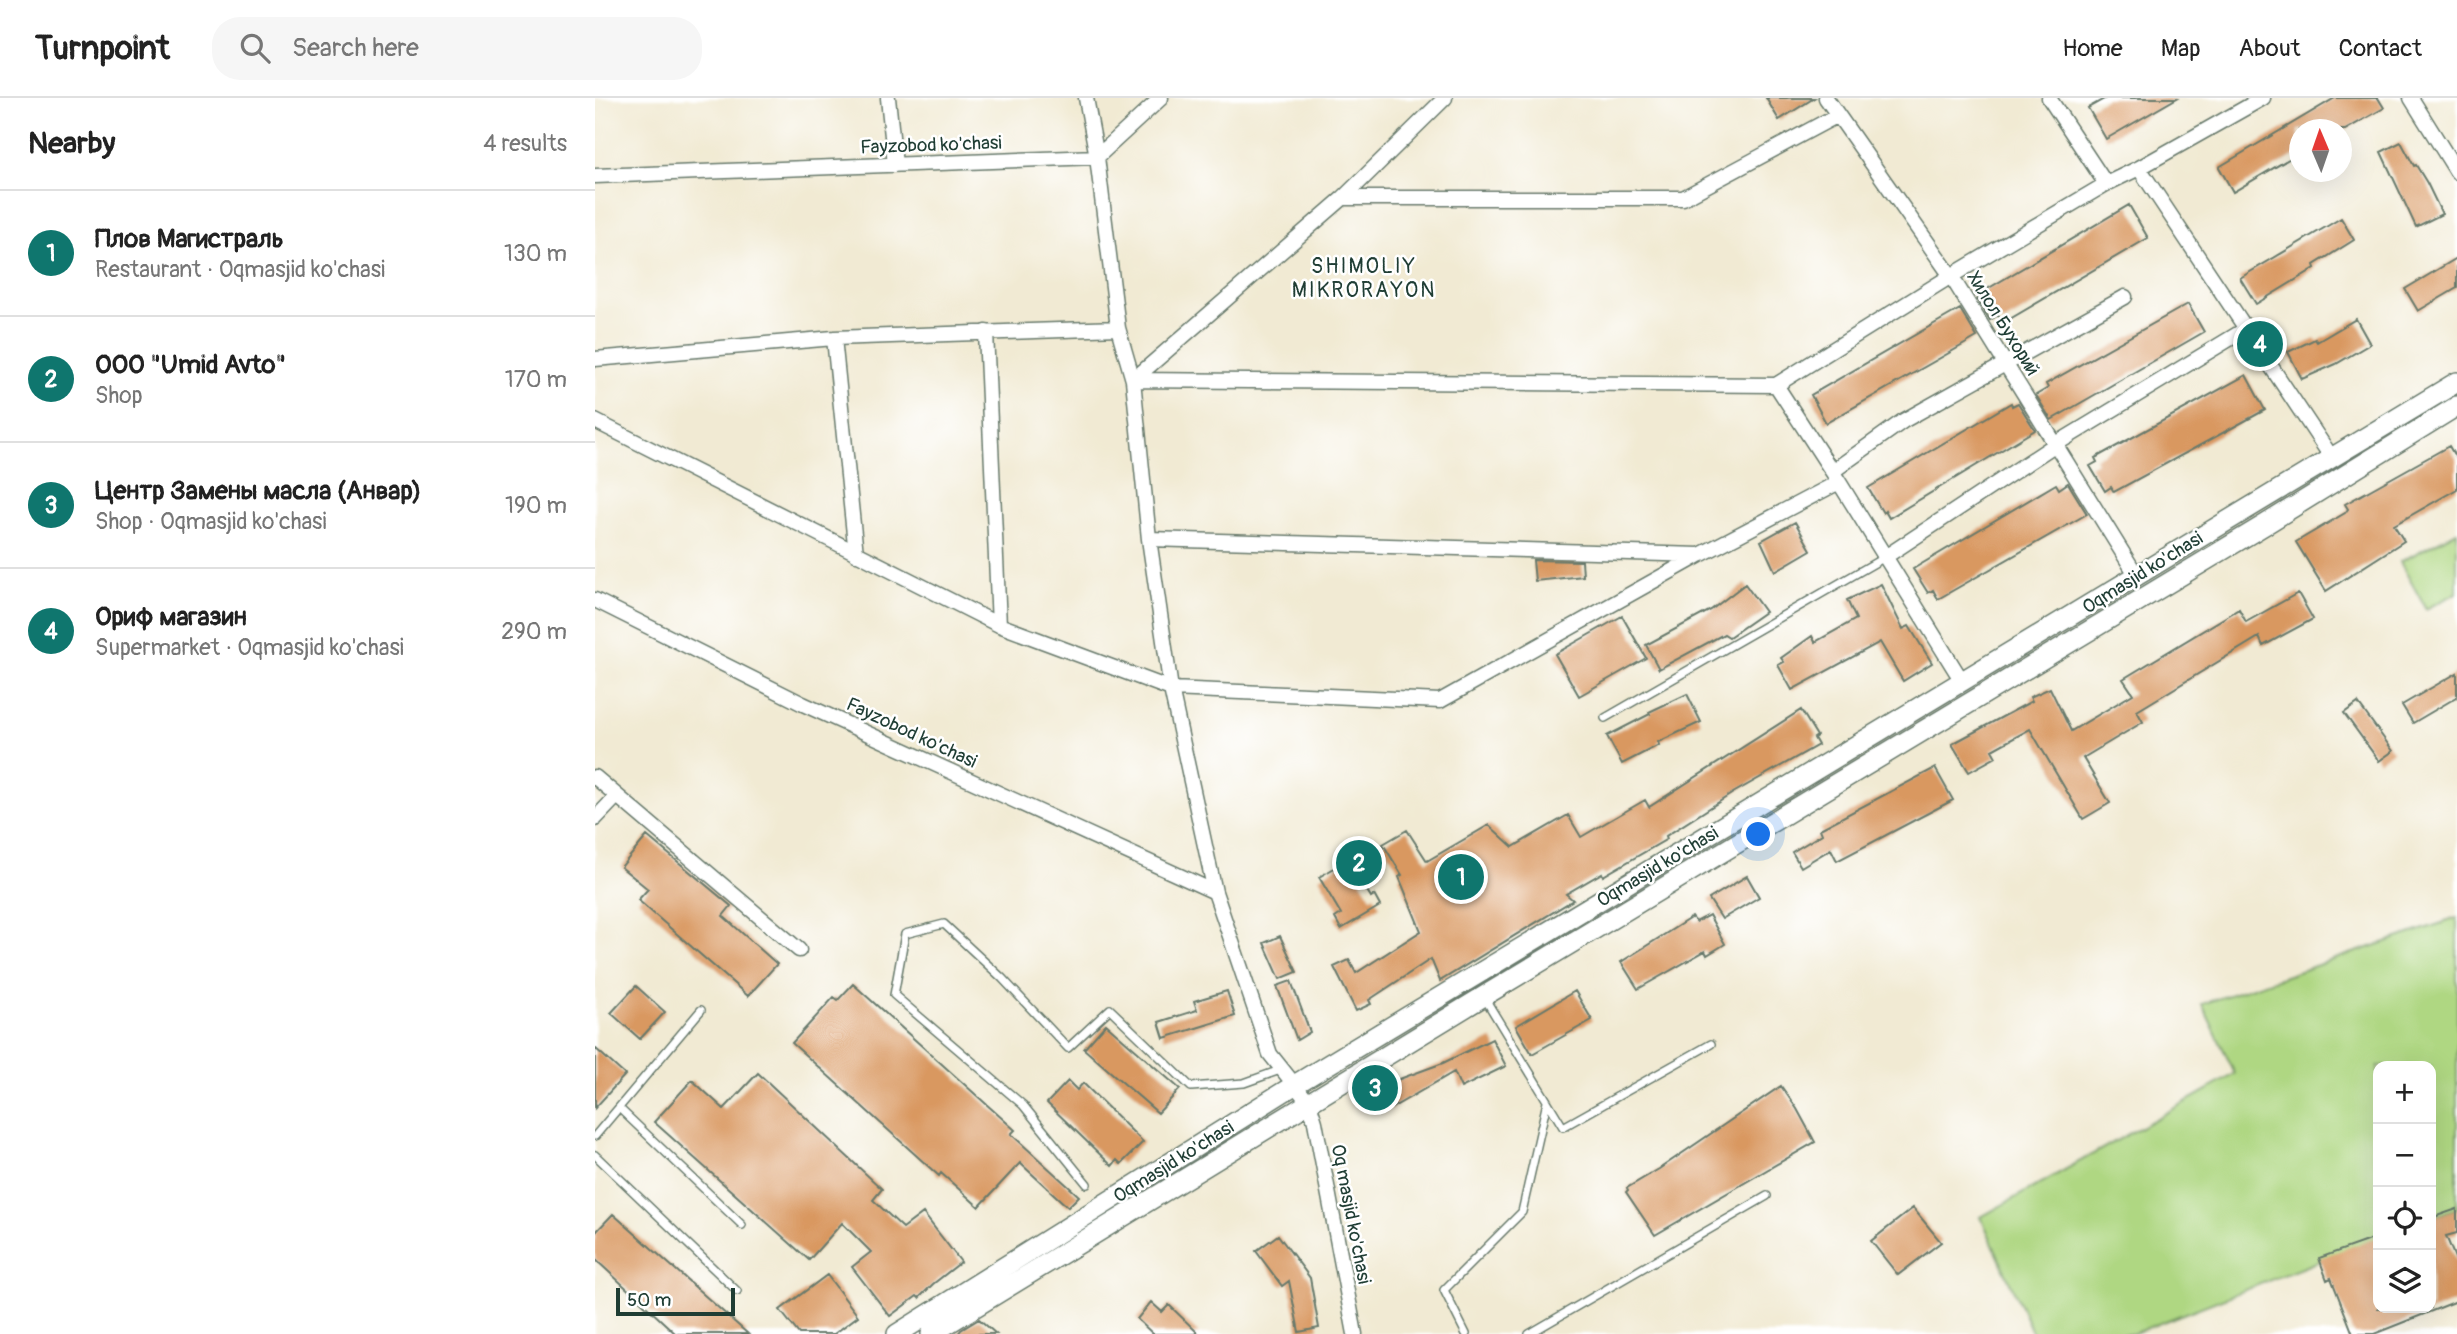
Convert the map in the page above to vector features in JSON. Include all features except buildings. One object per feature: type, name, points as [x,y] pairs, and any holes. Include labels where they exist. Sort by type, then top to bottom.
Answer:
[{"type":"main road","name":"Oqmasjid ko'chasi","points":[[897,1334],[1290,1076],[1962,681],[2457,382]]},
{"type":"main road","name":"Oqmasjid ko'chasi","points":[[931,1334],[2457,406]]},
{"type":"main road","points":[[2254,503],[2266,524]]},
{"type":"street","points":[[888,98],[895,165]]},
{"type":"street","points":[[1086,98],[1097,157],[1118,328],[1133,380],[1149,539],[1171,689],[1215,892],[1270,1054],[1309,1103]]},
{"type":"street","points":[[1097,157],[1161,98]]},
{"type":"street","points":[[1133,380],[1343,198],[1445,98]]},
{"type":"street","name":"Хилол Бухорий","points":[[1826,98],[1951,276],[2137,576]]},
{"type":"street","points":[[2049,98],[2106,184]]},
{"type":"street","points":[[1133,380],[1776,385],[2106,184],[2263,98]]},
{"type":"street","points":[[2411,98],[2457,172]]},
{"type":"street","points":[[1343,198],[1683,198],[1837,115]]},
{"type":"street","name":"Fayzobod ko'chasi","points":[[595,176],[1097,157]]},
{"type":"street","points":[[2139,168],[2332,458]]},
{"type":"street","points":[[595,421],[999,625],[1171,689],[1440,701],[1836,477],[1903,421],[2125,297]]},
{"type":"street","points":[[595,359],[834,338],[1118,328]]},
{"type":"street","points":[[1885,557],[2056,444],[2246,329]]},
{"type":"street","points":[[986,332],[999,625]]},
{"type":"street","points":[[834,338],[856,554]]},
{"type":"street","points":[[1776,385],[1962,681]]},
{"type":"street","points":[[1149,539],[1700,555]]},
{"type":"street","name":"Fayzobod ko'chasi","points":[[595,600],[803,704],[1215,892]]},
{"type":"street","points":[[595,777],[799,950]]},
{"type":"street","points":[[595,819],[616,797]]},
{"type":"street","name":"Oq masjid ko'chasi","points":[[1309,1103],[1315,1122],[1355,1334]]},
{"type":"lane","points":[[1605,718],[1885,557]]},
{"type":"lane","points":[[1087,1184],[1023,1105],[894,995],[905,934],[944,924],[1002,978],[1068,1048],[1111,1009],[1191,1087],[1290,1076]]},
{"type":"lane","points":[[1484,996],[1563,1127],[1711,1044]]},
{"type":"lane","points":[[595,1136],[701,1010]]},
{"type":"lane","points":[[1466,1334],[1444,1290],[1522,1212],[1547,1101]]},
{"type":"lane","points":[[619,1108],[742,1225]]},
{"type":"lane","points":[[595,1155],[737,1292]]},
{"type":"lane","points":[[1529,1334],[1766,1196]]},
{"type":"green space","points":[[2457,531],[2457,593],[2426,609],[2400,562]]},
{"type":"green space","points":[[2457,918],[2457,1208],[2436,1216],[2436,1061],[2373,1061],[2373,1240],[2132,1334],[2033,1334],[1981,1217],[2235,1074],[2202,1004]]},
{"type":"place","name":"Ориф магазин","points":[[2260,344]]},
{"type":"place","name":"ООО \"Umid Avto\"","points":[[1359,863]]},
{"type":"place","name":"Плов Магистраль","points":[[1461,877]]},
{"type":"place","name":"Центр Замены масла (Анвар)","points":[[1375,1088]]},
{"type":"district","name":"SHIMOLIY MIKRORAYON","points":[[1364,278]]}]
